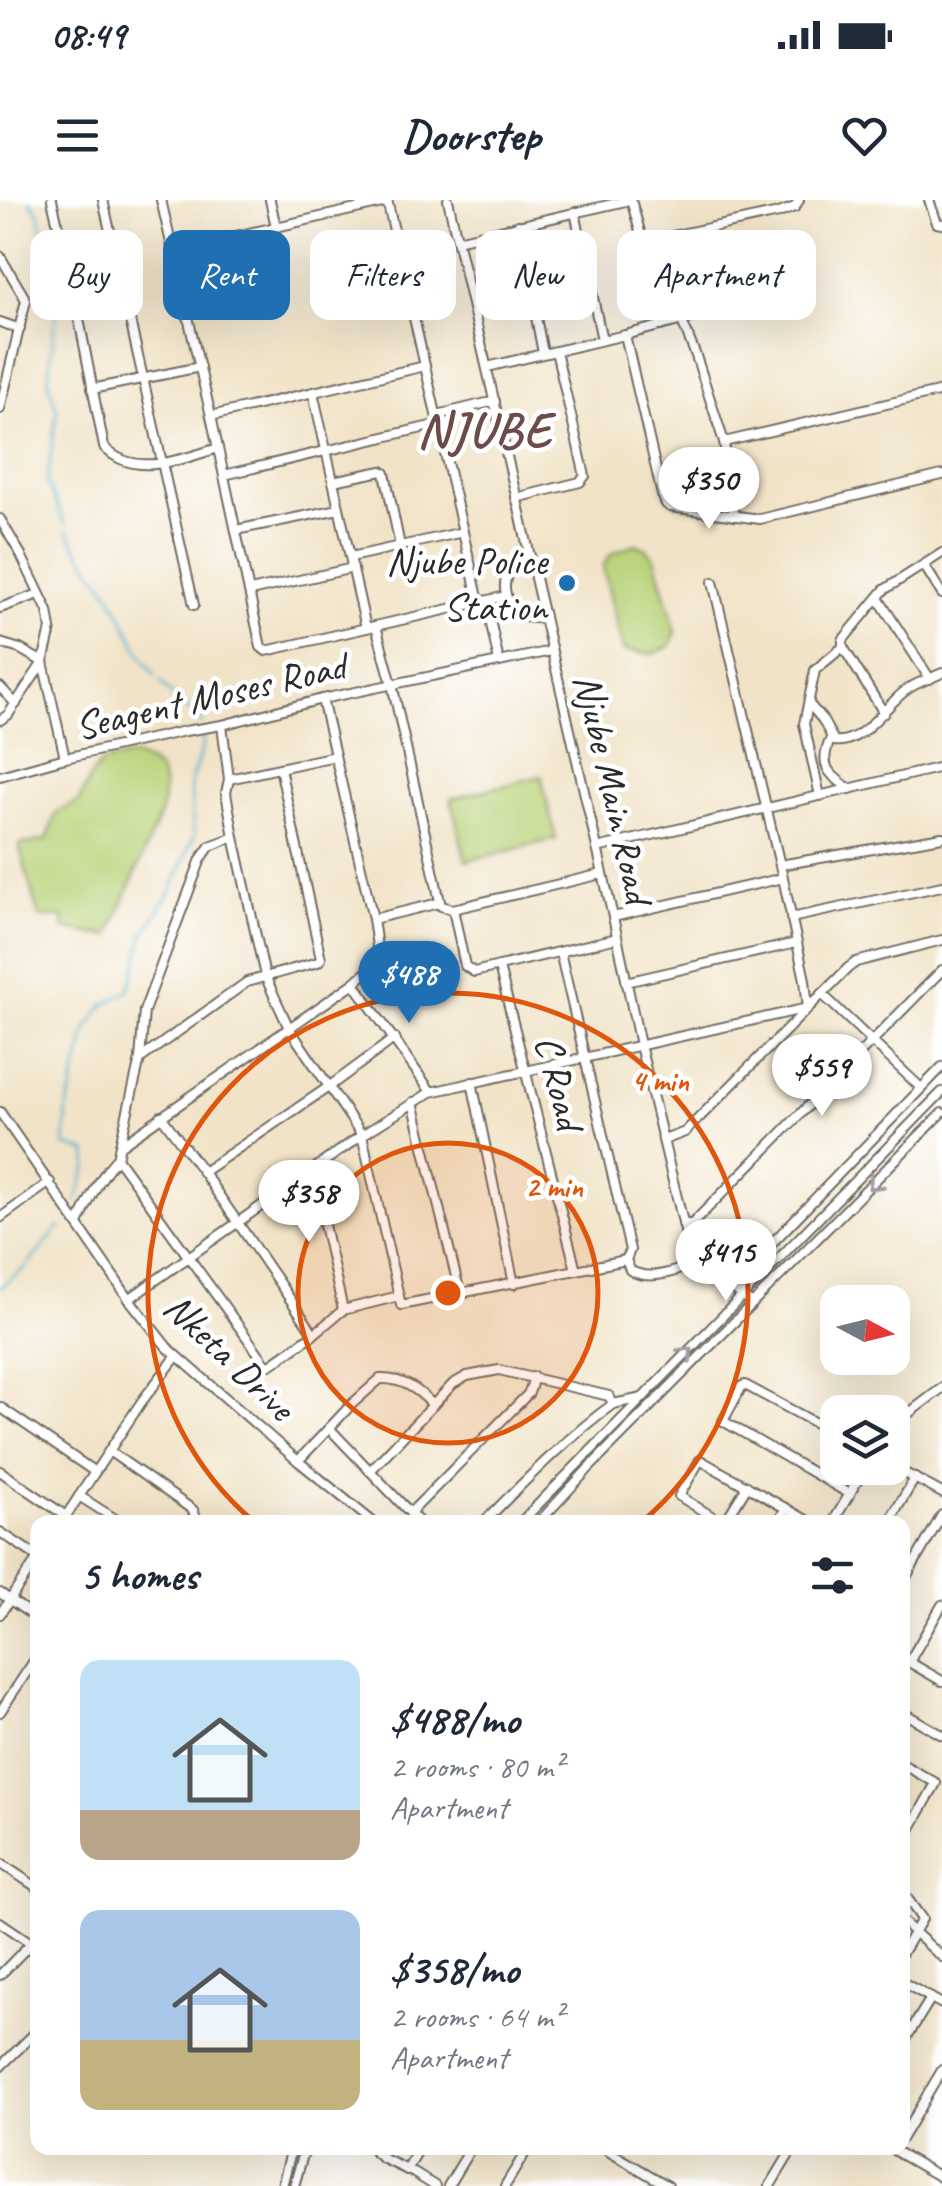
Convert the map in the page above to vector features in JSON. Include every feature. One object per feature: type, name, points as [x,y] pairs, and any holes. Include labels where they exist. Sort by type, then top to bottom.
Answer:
[{"type":"street","points":[[52,200],[59,230]]},
{"type":"street","points":[[103,200],[110,230]]},
{"type":"street","points":[[161,200],[168,230]]},
{"type":"street","points":[[270,200],[276,227]]},
{"type":"street","name":"Njube Main Road","points":[[448,200],[454,230]]},
{"type":"street","points":[[456,240],[630,200],[639,230]]},
{"type":"street","points":[[699,230],[779,213],[795,207],[800,200]]},
{"type":"street","points":[[929,200],[937,223],[942,224]]},
{"type":"street","points":[[263,230],[387,201],[463,532],[499,662]]},
{"type":"street","points":[[574,212],[602,340]]},
{"type":"street","points":[[518,225],[543,353]]},
{"type":"street","name":"Njube Main Road","points":[[456,240],[614,917],[640,1045],[688,1224],[688,1243],[698,1258],[752,1304]]},
{"type":"street","points":[[0,256],[26,300],[0,410]]},
{"type":"street","points":[[79,320],[108,452],[135,463],[162,464],[218,448]]},
{"type":"street","points":[[131,320],[194,605]]},
{"type":"street","points":[[189,320],[264,650],[506,596]]},
{"type":"street","points":[[660,320],[661,326]]},
{"type":"street","points":[[487,368],[686,320]]},
{"type":"street","points":[[682,321],[724,442],[734,516]]},
{"type":"street","points":[[0,322],[20,329]]},
{"type":"street","points":[[625,336],[666,504],[676,509],[760,519],[942,475]]},
{"type":"street","points":[[516,498],[580,482],[585,476],[556,351]]},
{"type":"street","points":[[211,416],[424,366]]},
{"type":"street","points":[[92,390],[200,367]]},
{"type":"street","points":[[313,392],[351,557],[392,684],[439,903],[452,910],[602,874]]},
{"type":"street","points":[[724,442],[942,392]]},
{"type":"street","points":[[224,475],[327,451],[495,400]]},
{"type":"street","points":[[333,481],[385,473],[400,546]]},
{"type":"street","points":[[236,530],[340,509]]},
{"type":"street","points":[[0,519],[20,552],[50,619],[42,662],[16,704],[0,720]]},
{"type":"street","points":[[351,557],[463,532]]},
{"type":"street","points":[[884,714],[843,647],[843,640],[884,590],[942,553]]},
{"type":"street","points":[[528,556],[512,565],[506,596],[517,614],[544,618]]},
{"type":"street","points":[[924,564],[942,594]]},
{"type":"street","points":[[250,591],[354,568]]},
{"type":"street","points":[[713,582],[783,878],[808,1008]]},
{"type":"street","points":[[0,608],[39,594]]},
{"type":"street","points":[[878,598],[930,679]]},
{"type":"street","points":[[0,643],[42,662],[64,758]]},
{"type":"street","points":[[820,796],[804,724],[815,670],[843,647]]},
{"type":"street","name":"Seagent Moses Road","points":[[0,776],[322,699],[551,651]]},
{"type":"street","points":[[810,704],[832,738],[843,742],[884,714],[907,689],[942,672]]},
{"type":"street","points":[[0,687],[16,704]]},
{"type":"street","points":[[121,1145],[379,962],[373,918],[322,699]]},
{"type":"street","points":[[804,724],[827,728]]},
{"type":"street","points":[[222,725],[226,793],[265,976],[289,1028],[362,1135],[401,1305],[626,1260]]},
{"type":"street","points":[[832,738],[824,760],[827,770],[850,790]]},
{"type":"street","points":[[228,780],[335,756]]},
{"type":"street","points":[[596,848],[942,767]]},
{"type":"street","points":[[140,1059],[248,982],[318,962],[322,955],[280,768]]},
{"type":"street","points":[[78,1224],[104,1172],[117,1158],[140,1059],[144,1011],[201,859],[210,846],[234,837]]},
{"type":"street","points":[[780,865],[942,837]]},
{"type":"street","points":[[614,917],[783,878]]},
{"type":"street","points":[[791,918],[942,886]]},
{"type":"street","points":[[373,918],[439,903]]},
{"type":"street","points":[[452,910],[464,966],[474,972],[617,938]]},
{"type":"street","points":[[664,1140],[685,1132],[856,962],[942,940]]},
{"type":"street","points":[[626,982],[796,943]]},
{"type":"street","points":[[560,952],[630,1250],[626,1260],[630,1270],[641,1276],[681,1270],[698,1258]]},
{"type":"street","name":"C Road","points":[[499,967],[576,1270]]},
{"type":"street","points":[[942,970],[688,1224],[734,1270],[747,1270],[942,1067]]},
{"type":"street","points":[[354,983],[431,1092]]},
{"type":"street","points":[[822,994],[920,1088]]},
{"type":"street","points":[[129,1298],[362,1135],[431,1092],[808,1008]]},
{"type":"street","points":[[203,1172],[395,1038]]},
{"type":"street","points":[[472,1082],[514,1284]]},
{"type":"street","points":[[528,1515],[942,1092]]},
{"type":"street","points":[[413,1102],[460,1293]]},
{"type":"street","name":"Nketa Drive","points":[[0,1112],[129,1298],[176,1357],[364,1515]]},
{"type":"street","points":[[545,1515],[942,1114]]},
{"type":"street","points":[[162,1116],[314,1334]]},
{"type":"street","points":[[117,1158],[266,1364],[270,1365],[344,1310],[399,1296]]},
{"type":"street","points":[[312,1171],[344,1310]]},
{"type":"street","points":[[0,1218],[50,1182]]},
{"type":"street","points":[[67,1515],[176,1357]]},
{"type":"street","points":[[370,1470],[453,1384],[466,1376],[499,1370],[606,1394],[613,1404]]},
{"type":"street","points":[[329,1428],[410,1513],[530,1393],[534,1377]]},
{"type":"street","points":[[298,1462],[380,1379],[407,1384],[432,1406]]},
{"type":"street","points":[[820,1425],[745,1385],[723,1420],[820,1477]]},
{"type":"street","points":[[910,1412],[942,1388]]},
{"type":"street","points":[[491,1515],[584,1426],[613,1404],[643,1398]]},
{"type":"street","points":[[0,1407],[95,1472]]},
{"type":"street","points":[[109,1451],[193,1510],[194,1515]]},
{"type":"street","points":[[711,1515],[678,1496],[698,1461],[703,1460],[798,1515]]},
{"type":"street","points":[[0,1471],[59,1515]]},
{"type":"street","points":[[910,1475],[942,1493]]},
{"type":"street","points":[[893,1515],[915,1478]]},
{"type":"street","points":[[835,1485],[850,1494]]},
{"type":"street","points":[[837,1515],[855,1485]]},
{"type":"street","points":[[728,1515],[747,1486]]},
{"type":"street","points":[[79,1496],[109,1515]]},
{"type":"street","points":[[782,1515],[786,1508]]},
{"type":"street","points":[[910,1570],[942,1515]]},
{"type":"street","points":[[0,1532],[30,1553]]},
{"type":"street","points":[[0,1614],[30,1570]]},
{"type":"street","points":[[0,1594],[30,1614]]},
{"type":"street","points":[[910,1654],[942,1605]]},
{"type":"street","points":[[910,1662],[942,1681]]},
{"type":"street","points":[[0,1712],[30,1667]]},
{"type":"street","points":[[910,1717],[942,1735]]},
{"type":"street","points":[[910,1768],[936,1783],[910,1829]]},
{"type":"street","points":[[0,1863],[30,1883]]},
{"type":"street","points":[[910,1902],[922,1918],[910,1940]]},
{"type":"street","points":[[0,1922],[30,1938]]},
{"type":"street","points":[[910,1928],[942,1957]]},
{"type":"street","points":[[0,1975],[30,1944]]},
{"type":"street","points":[[910,1986],[942,2004]]},
{"type":"street","points":[[910,2032],[931,1998]]},
{"type":"street","points":[[0,2068],[30,2038]]},
{"type":"street","points":[[910,2124],[942,2070]]},
{"type":"street","points":[[282,2186],[290,2155]]},
{"type":"street","points":[[294,2186],[303,2155]]},
{"type":"street","points":[[378,2155],[435,2186]]},
{"type":"street","points":[[408,2170],[416,2155]]},
{"type":"street","points":[[448,2186],[467,2155]]},
{"type":"street","points":[[505,2186],[524,2155]]},
{"type":"street","points":[[615,2155],[668,2186]]},
{"type":"street","points":[[770,2186],[789,2155]]},
{"type":"street","points":[[905,2155],[939,2176],[942,2162]]},
{"type":"green space","points":[[635,544],[655,558],[676,632],[670,646],[653,654],[623,650],[603,566],[611,554]]},
{"type":"green space","points":[[131,756],[151,764],[161,775],[161,812],[109,936],[64,929],[63,917],[39,917],[19,845],[47,840],[56,813],[79,801],[101,763]]},
{"type":"green space","points":[[541,776],[556,839],[466,861],[451,799]]},
{"type":"waterway","points":[[30,200],[39,214],[57,304],[48,380],[57,411],[47,482],[65,524]]},
{"type":"waterway","points":[[68,531],[108,591],[155,675]]},
{"type":"waterway","points":[[160,681],[202,724]]},
{"type":"waterway","points":[[77,1201],[88,1164],[87,1152],[65,1146],[67,1109],[87,1028],[104,1005],[129,990],[143,936],[172,889],[194,836],[190,783],[203,746],[202,732]]},
{"type":"waterway","points":[[0,1288],[27,1266],[60,1226]]},
{"type":"place","name":"Njube Police Station","points":[[567,583]]},
{"type":"district","name":"NJUBE","points":[[485,428]]}]
